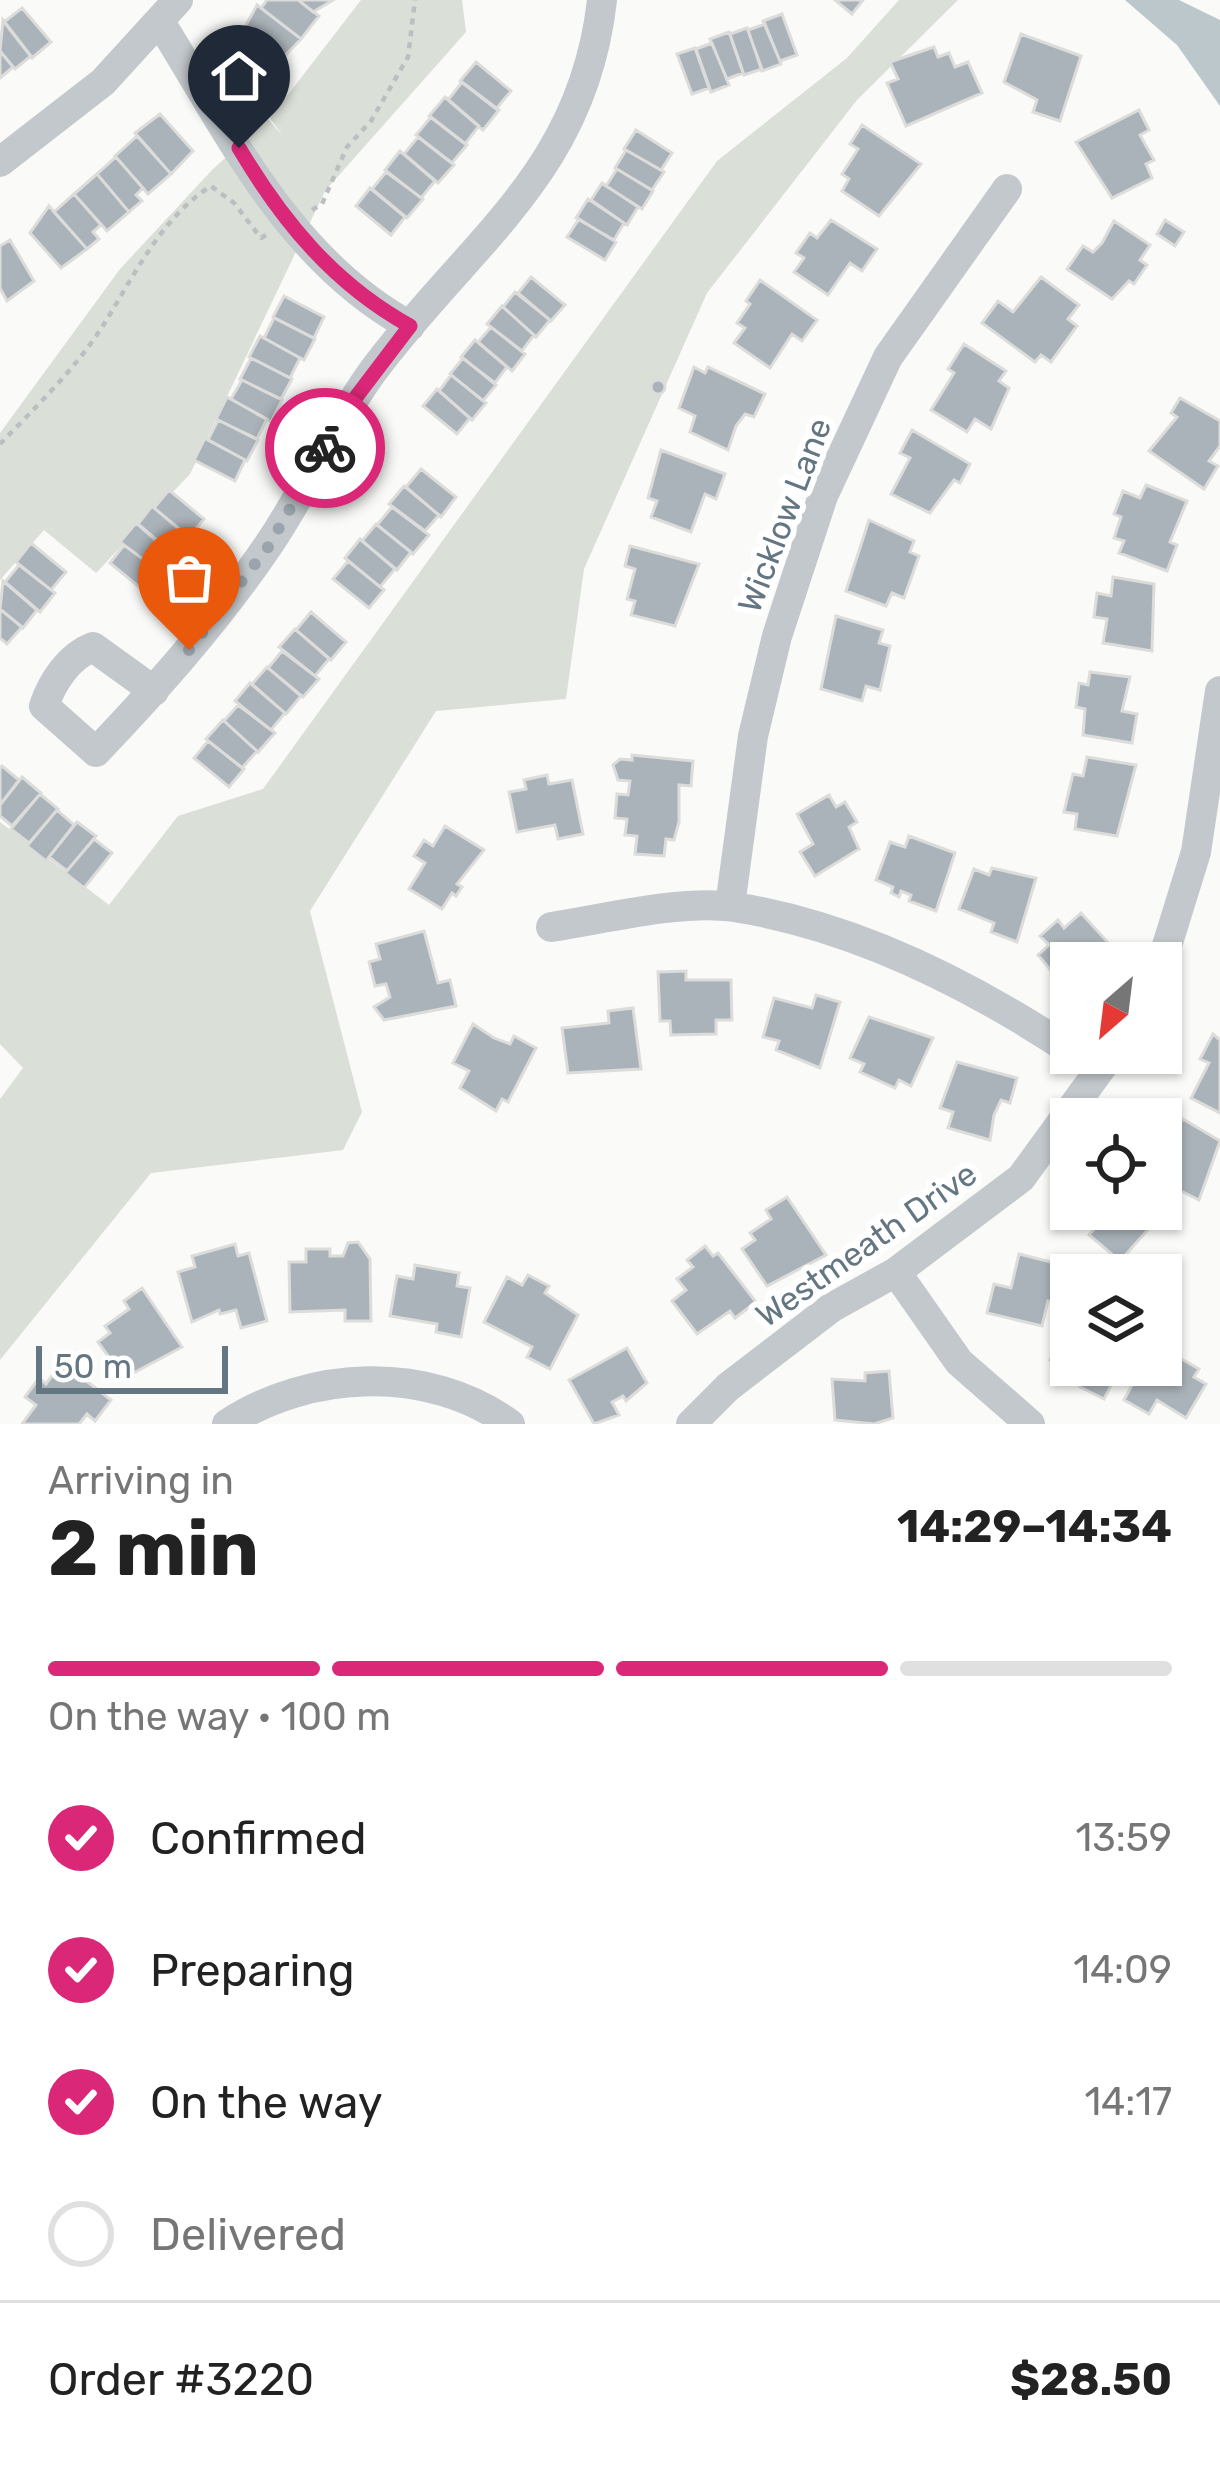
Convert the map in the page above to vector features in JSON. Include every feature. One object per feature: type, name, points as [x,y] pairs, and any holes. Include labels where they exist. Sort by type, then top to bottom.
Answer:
[{"type":"street","points":[[154,691],[93,646],[81,652],[51,686],[44,706],[96,752],[154,691],[268,547],[350,405],[410,326],[511,209],[566,133],[588,80],[602,0]]},
{"type":"street","points":[[0,162],[70,110],[169,11],[290,225],[346,284],[410,326]]},
{"type":"street","name":"Wicklow Lane","points":[[730,906],[753,736],[777,636],[823,496],[888,357],[1007,189]]},
{"type":"street","points":[[1171,942],[1208,855],[1220,691]]},
{"type":"street","points":[[551,927],[730,906],[833,933],[920,965],[1000,1003],[1050,1037]]},
{"type":"street","name":"Westmeath Drive","points":[[691,1424],[728,1387],[831,1308],[896,1272],[1021,1178],[1097,1074]]},
{"type":"street","points":[[896,1272],[959,1362],[1030,1424]]},
{"type":"street","points":[[226,1424],[310,1384],[375,1381],[435,1390],[487,1407],[510,1424]]},
{"type":"path","points":[[0,445],[103,326],[136,262],[184,214],[188,201],[212,186],[234,202],[261,238],[322,204],[337,163],[371,121],[408,57],[416,0]]},
{"type":"shaded area","points":[[361,0],[462,0],[466,32],[325,191],[190,474],[96,573],[44,530],[0,580],[0,433],[120,269],[212,170],[268,119],[283,136],[270,118]]},
{"type":"shaded area","points":[[899,0],[958,0],[857,100],[707,293],[584,569],[566,699],[436,711],[310,911],[362,1112],[343,1150],[151,1173],[0,1360],[0,1099],[23,1068],[0,1044],[0,822],[109,905],[178,816],[263,789],[717,161],[847,58]]},
{"type":"shaded area","points":[[1125,0],[1179,0],[1220,20],[1220,106],[1177,45]]},
{"type":"building","points":[[267,0],[298,0],[319,16],[301,39],[261,8]]},
{"type":"building","points":[[298,0],[333,0],[313,12]]},
{"type":"building","points":[[835,0],[863,0],[852,14]]},
{"type":"building","points":[[257,5],[301,39],[278,63],[241,34]]},
{"type":"building","points":[[22,8],[51,42],[32,58],[4,22]]},
{"type":"building","points":[[782,14],[797,55],[780,61],[763,21]]},
{"type":"building","points":[[3,20],[31,56],[15,69],[0,51]]},
{"type":"building","points":[[765,24],[781,64],[762,71],[748,30]]},
{"type":"building","points":[[747,28],[762,69],[744,75],[730,34]]},
{"type":"building","points":[[729,32],[743,73],[727,79],[710,39]]},
{"type":"building","points":[[1021,34],[1081,56],[1060,121],[1033,112],[1037,100],[1004,82]]},
{"type":"building","points":[[712,43],[729,85],[711,92],[696,49]]},
{"type":"building","points":[[934,47],[938,57],[949,53],[955,67],[968,62],[982,93],[906,126],[887,83],[898,79],[890,62]]},
{"type":"building","points":[[695,48],[709,88],[692,94],[677,54]]},
{"type":"building","points":[[0,51],[13,67],[0,78]]},
{"type":"building","points":[[476,62],[511,91],[496,109],[460,81]]},
{"type":"building","points":[[462,82],[499,110],[483,130],[448,100]]},
{"type":"building","points":[[445,97],[479,126],[465,144],[429,116]]},
{"type":"building","points":[[1139,110],[1149,130],[1140,135],[1154,160],[1146,164],[1152,178],[1112,198],[1076,142]]},
{"type":"building","points":[[160,114],[193,151],[171,174],[135,133]]},
{"type":"building","points":[[431,117],[467,145],[452,163],[416,135]]},
{"type":"building","points":[[862,125],[921,164],[879,216],[842,191],[849,179],[842,174],[858,149],[850,144]]},
{"type":"building","points":[[636,130],[672,153],[661,170],[624,149]]},
{"type":"building","points":[[137,136],[171,174],[148,194],[115,156]]},
{"type":"building","points":[[418,137],[454,165],[438,183],[404,154]]},
{"type":"building","points":[[626,150],[664,172],[652,190],[615,168]]},
{"type":"building","points":[[400,151],[435,181],[421,198],[385,170]]},
{"type":"building","points":[[116,157],[143,188],[136,195],[142,201],[129,212],[97,174]]},
{"type":"building","points":[[617,169],[653,191],[642,209],[606,186]]},
{"type":"building","points":[[386,172],[423,199],[407,218],[372,189]]},
{"type":"building","points":[[97,174],[129,212],[107,231],[74,194]]},
{"type":"building","points":[[602,183],[638,207],[627,225],[591,200]]},
{"type":"building","points":[[370,188],[405,217],[391,235],[356,206]]},
{"type":"building","points":[[74,194],[101,225],[93,232],[99,239],[87,249],[54,212]]},
{"type":"building","points":[[588,199],[624,223],[614,240],[576,218]]},
{"type":"building","points":[[49,206],[87,249],[61,268],[30,233]]},
{"type":"building","points":[[579,219],[616,242],[605,260],[567,237]]},
{"type":"building","points":[[831,220],[877,249],[862,271],[850,263],[828,295],[794,272],[804,258],[796,253],[810,233],[817,238]]},
{"type":"building","points":[[1165,220],[1184,232],[1175,246],[1157,234]]},
{"type":"building","points":[[1114,221],[1150,245],[1140,260],[1147,265],[1134,284],[1129,281],[1112,299],[1067,269],[1083,246],[1093,252],[1102,243]]},
{"type":"building","points":[[10,240],[34,281],[7,301],[0,288],[0,246]]},
{"type":"building","points":[[531,277],[565,305],[551,321],[518,293]]},
{"type":"building","points":[[1041,277],[1079,305],[1068,319],[1077,326],[1051,362],[1041,355],[1035,362],[982,323],[998,301],[1013,312]]},
{"type":"building","points":[[760,280],[817,320],[802,341],[792,334],[770,368],[734,343],[745,328],[737,323],[750,304],[746,301]]},
{"type":"building","points":[[515,292],[550,320],[536,337],[503,307]]},
{"type":"building","points":[[284,296],[324,317],[314,338],[273,317]]},
{"type":"building","points":[[502,306],[534,335],[522,351],[487,324]]},
{"type":"building","points":[[274,318],[315,339],[304,360],[264,338]]},
{"type":"building","points":[[491,327],[525,354],[512,371],[478,342]]},
{"type":"building","points":[[260,336],[300,358],[290,378],[249,357]]},
{"type":"building","points":[[475,340],[507,367],[495,383],[461,357]]},
{"type":"building","points":[[964,344],[1006,371],[999,381],[1009,388],[991,429],[975,419],[967,432],[931,410],[954,373],[948,369]]},
{"type":"building","points":[[251,358],[292,379],[281,399],[240,379]]},
{"type":"building","points":[[463,358],[496,385],[483,401],[450,374]]},
{"type":"building","points":[[694,367],[705,373],[708,367],[765,394],[754,417],[745,414],[736,426],[728,450],[690,432],[695,416],[679,408]]},
{"type":"building","points":[[451,375],[486,403],[472,420],[439,391]]},
{"type":"building","points":[[242,380],[282,400],[271,422],[231,399]]},
{"type":"building","points":[[658,380],[665,387],[658,394],[651,387]]},
{"type":"building","points":[[437,389],[470,418],[457,434],[423,406]]},
{"type":"building","points":[[227,397],[267,419],[257,439],[216,419]]},
{"type":"building","points":[[1180,398],[1220,421],[1220,446],[1209,461],[1218,466],[1204,489],[1149,451],[1177,417],[1171,413]]},
{"type":"building","points":[[218,420],[258,440],[247,461],[208,440]]},
{"type":"building","points":[[912,430],[970,464],[960,483],[954,480],[930,513],[891,494],[910,458],[900,453]]},
{"type":"building","points":[[205,438],[245,460],[235,481],[194,460]]},
{"type":"building","points":[[661,450],[725,474],[716,499],[705,494],[691,532],[651,517],[657,501],[648,498]]},
{"type":"building","points":[[421,469],[456,497],[441,517],[406,487]]},
{"type":"building","points":[[1146,485],[1187,501],[1170,542],[1177,545],[1167,571],[1119,553],[1124,541],[1114,538],[1121,517],[1114,514],[1123,491],[1140,498]]},
{"type":"building","points":[[404,486],[439,515],[425,531],[389,504]]},
{"type":"building","points":[[169,490],[204,519],[189,537],[154,508]]},
{"type":"building","points":[[152,506],[186,535],[172,553],[138,524]]},
{"type":"building","points":[[392,507],[429,535],[413,554],[377,525]]},
{"type":"building","points":[[869,520],[914,541],[910,552],[919,556],[904,598],[892,593],[886,606],[846,591]]},
{"type":"building","points":[[136,523],[170,553],[156,569],[120,542]]},
{"type":"building","points":[[376,524],[411,552],[397,570],[362,541]]},
{"type":"building","points":[[360,539],[395,569],[380,587],[345,558]]},
{"type":"building","points":[[31,543],[66,572],[51,590],[16,562]]},
{"type":"building","points":[[124,545],[160,572],[144,591],[110,563]]},
{"type":"building","points":[[630,546],[699,564],[675,626],[631,615],[635,601],[627,599],[635,569],[625,566]]},
{"type":"building","points":[[348,561],[384,590],[369,608],[333,579]]},
{"type":"building","points":[[19,565],[55,593],[40,612],[5,582]]},
{"type":"building","points":[[1113,577],[1154,584],[1152,651],[1103,643],[1107,619],[1094,617],[1097,593],[1111,596]]},
{"type":"building","points":[[3,581],[37,610],[23,628],[0,609]]},
{"type":"building","points":[[0,609],[22,627],[7,644],[0,638]]},
{"type":"building","points":[[311,612],[346,642],[331,660],[296,630]]},
{"type":"building","points":[[836,616],[883,630],[879,643],[890,646],[880,690],[866,686],[862,701],[821,689]]},
{"type":"building","points":[[295,629],[329,659],[315,676],[279,647]]},
{"type":"building","points":[[282,651],[319,679],[303,697],[268,668]]},
{"type":"building","points":[[267,667],[301,696],[286,714],[252,684]]},
{"type":"building","points":[[1090,672],[1130,677],[1122,711],[1137,714],[1132,743],[1083,735],[1085,709],[1076,707],[1079,683],[1088,685]]},
{"type":"building","points":[[250,683],[285,713],[271,730],[235,701]]},
{"type":"building","points":[[238,705],[275,733],[258,752],[224,721]]},
{"type":"building","points":[[223,720],[257,751],[242,768],[206,739]]},
{"type":"building","points":[[208,741],[244,769],[229,787],[194,758]]},
{"type":"building","points":[[632,755],[693,761],[691,786],[679,785],[679,822],[674,840],[666,839],[664,856],[635,854],[637,836],[625,835],[627,819],[615,818],[617,794],[628,795],[630,781],[618,780],[613,765],[620,759],[632,760]]},
{"type":"building","points":[[1087,757],[1136,765],[1117,836],[1075,829],[1077,814],[1064,812],[1073,774],[1083,776]]},
{"type":"building","points":[[0,769],[19,780],[0,805]]},
{"type":"building","points":[[547,775],[549,784],[572,780],[583,834],[558,839],[555,825],[517,832],[509,792],[526,789],[524,780]]},
{"type":"building","points":[[22,777],[41,793],[12,826],[0,816],[0,805]]},
{"type":"building","points":[[40,794],[58,809],[29,843],[11,829]]},
{"type":"building","points":[[829,795],[836,807],[845,802],[857,822],[849,827],[859,849],[815,876],[800,852],[813,844],[797,814]]},
{"type":"building","points":[[57,810],[74,825],[46,861],[27,846]]},
{"type":"building","points":[[77,822],[96,836],[67,871],[49,857]]},
{"type":"building","points":[[445,826],[484,850],[457,884],[462,887],[456,896],[452,893],[442,909],[409,889],[425,863],[414,856],[424,840],[433,846]]},
{"type":"building","points":[[909,836],[955,853],[936,911],[909,901],[911,895],[901,891],[899,897],[891,893],[893,887],[876,880],[890,842],[905,847]]},
{"type":"building","points":[[94,839],[112,853],[84,888],[65,873]]},
{"type":"building","points":[[992,868],[1036,878],[1017,942],[991,932],[994,923],[959,909],[974,869],[989,875]]},
{"type":"building","points":[[1081,913],[1108,942],[1050,942],[1050,969],[1038,955],[1049,945],[1040,936],[1058,920],[1064,928]]},
{"type":"building","points":[[424,931],[438,983],[450,980],[456,1006],[384,1020],[374,1007],[390,997],[386,984],[375,986],[369,962],[380,959],[376,944]]},
{"type":"building","points":[[686,971],[686,980],[731,980],[732,1020],[716,1020],[716,1034],[671,1035],[670,1021],[660,1021],[658,972]]},
{"type":"building","points":[[816,995],[840,1002],[820,1068],[776,1050],[779,1041],[763,1037],[774,998],[812,1008]]},
{"type":"building","points":[[633,1008],[641,1069],[568,1073],[562,1028],[609,1023],[608,1011]]},
{"type":"building","points":[[869,1017],[933,1038],[911,1086],[899,1080],[895,1088],[860,1072],[864,1064],[850,1058]]},
{"type":"building","points":[[473,1024],[494,1038],[510,1044],[514,1036],[536,1048],[508,1102],[502,1099],[496,1111],[460,1088],[469,1071],[453,1063]]},
{"type":"building","points":[[1213,1034],[1220,1040],[1220,1113],[1191,1098],[1209,1063],[1200,1059]]},
{"type":"building","points":[[957,1062],[1017,1078],[1010,1103],[1001,1100],[994,1115],[990,1140],[948,1128],[953,1112],[940,1108]]},
{"type":"building","points":[[1182,1120],[1220,1141],[1199,1200],[1182,1192]]},
{"type":"building","points":[[787,1197],[826,1255],[767,1286],[742,1249],[755,1240],[750,1233],[771,1219],[766,1210]]},
{"type":"building","points":[[1093,1230],[1148,1230],[1126,1254],[1112,1254],[1089,1235]]},
{"type":"building","points":[[358,1242],[370,1259],[371,1321],[345,1321],[345,1310],[290,1312],[289,1262],[306,1262],[306,1249],[330,1249],[330,1256],[343,1256],[348,1243]]},
{"type":"building","points":[[235,1244],[238,1256],[249,1253],[267,1321],[241,1328],[236,1310],[220,1314],[219,1310],[192,1322],[178,1272],[195,1267],[192,1256]]},
{"type":"building","points":[[705,1246],[713,1256],[718,1253],[756,1302],[735,1318],[730,1311],[697,1334],[672,1301],[686,1290],[677,1279],[693,1267],[687,1260]]},
{"type":"building","points":[[1019,1254],[1050,1262],[1050,1301],[1042,1326],[987,1313],[994,1284],[1011,1288]]},
{"type":"building","points":[[415,1265],[459,1273],[457,1286],[470,1288],[461,1337],[436,1332],[437,1324],[390,1316],[397,1276],[413,1279]]},
{"type":"building","points":[[528,1275],[549,1286],[545,1293],[578,1315],[550,1369],[527,1357],[532,1347],[484,1322],[507,1277],[522,1285]]},
{"type":"building","points":[[142,1288],[182,1347],[124,1378],[98,1342],[110,1333],[105,1326],[129,1309],[124,1301]]},
{"type":"building","points":[[627,1348],[647,1383],[626,1401],[623,1396],[612,1402],[619,1415],[594,1424],[569,1380]]},
{"type":"building","points":[[1182,1359],[1199,1369],[1194,1377],[1206,1384],[1186,1418],[1157,1400],[1149,1414],[1124,1400],[1132,1386],[1182,1386]]},
{"type":"building","points":[[62,1362],[111,1400],[95,1421],[87,1414],[79,1424],[22,1424],[36,1405],[25,1397],[39,1378],[46,1384]]},
{"type":"building","points":[[889,1371],[893,1418],[874,1424],[835,1420],[832,1379],[865,1381],[865,1373]]},
{"type":"building","points":[[1081,1386],[1111,1386],[1104,1399]]},
{"type":"way so far","points":[[189,650],[268,547],[325,448]]},
{"type":"route","points":[[239,148],[306,245],[346,284],[410,326],[375,369],[325,448]]}]
